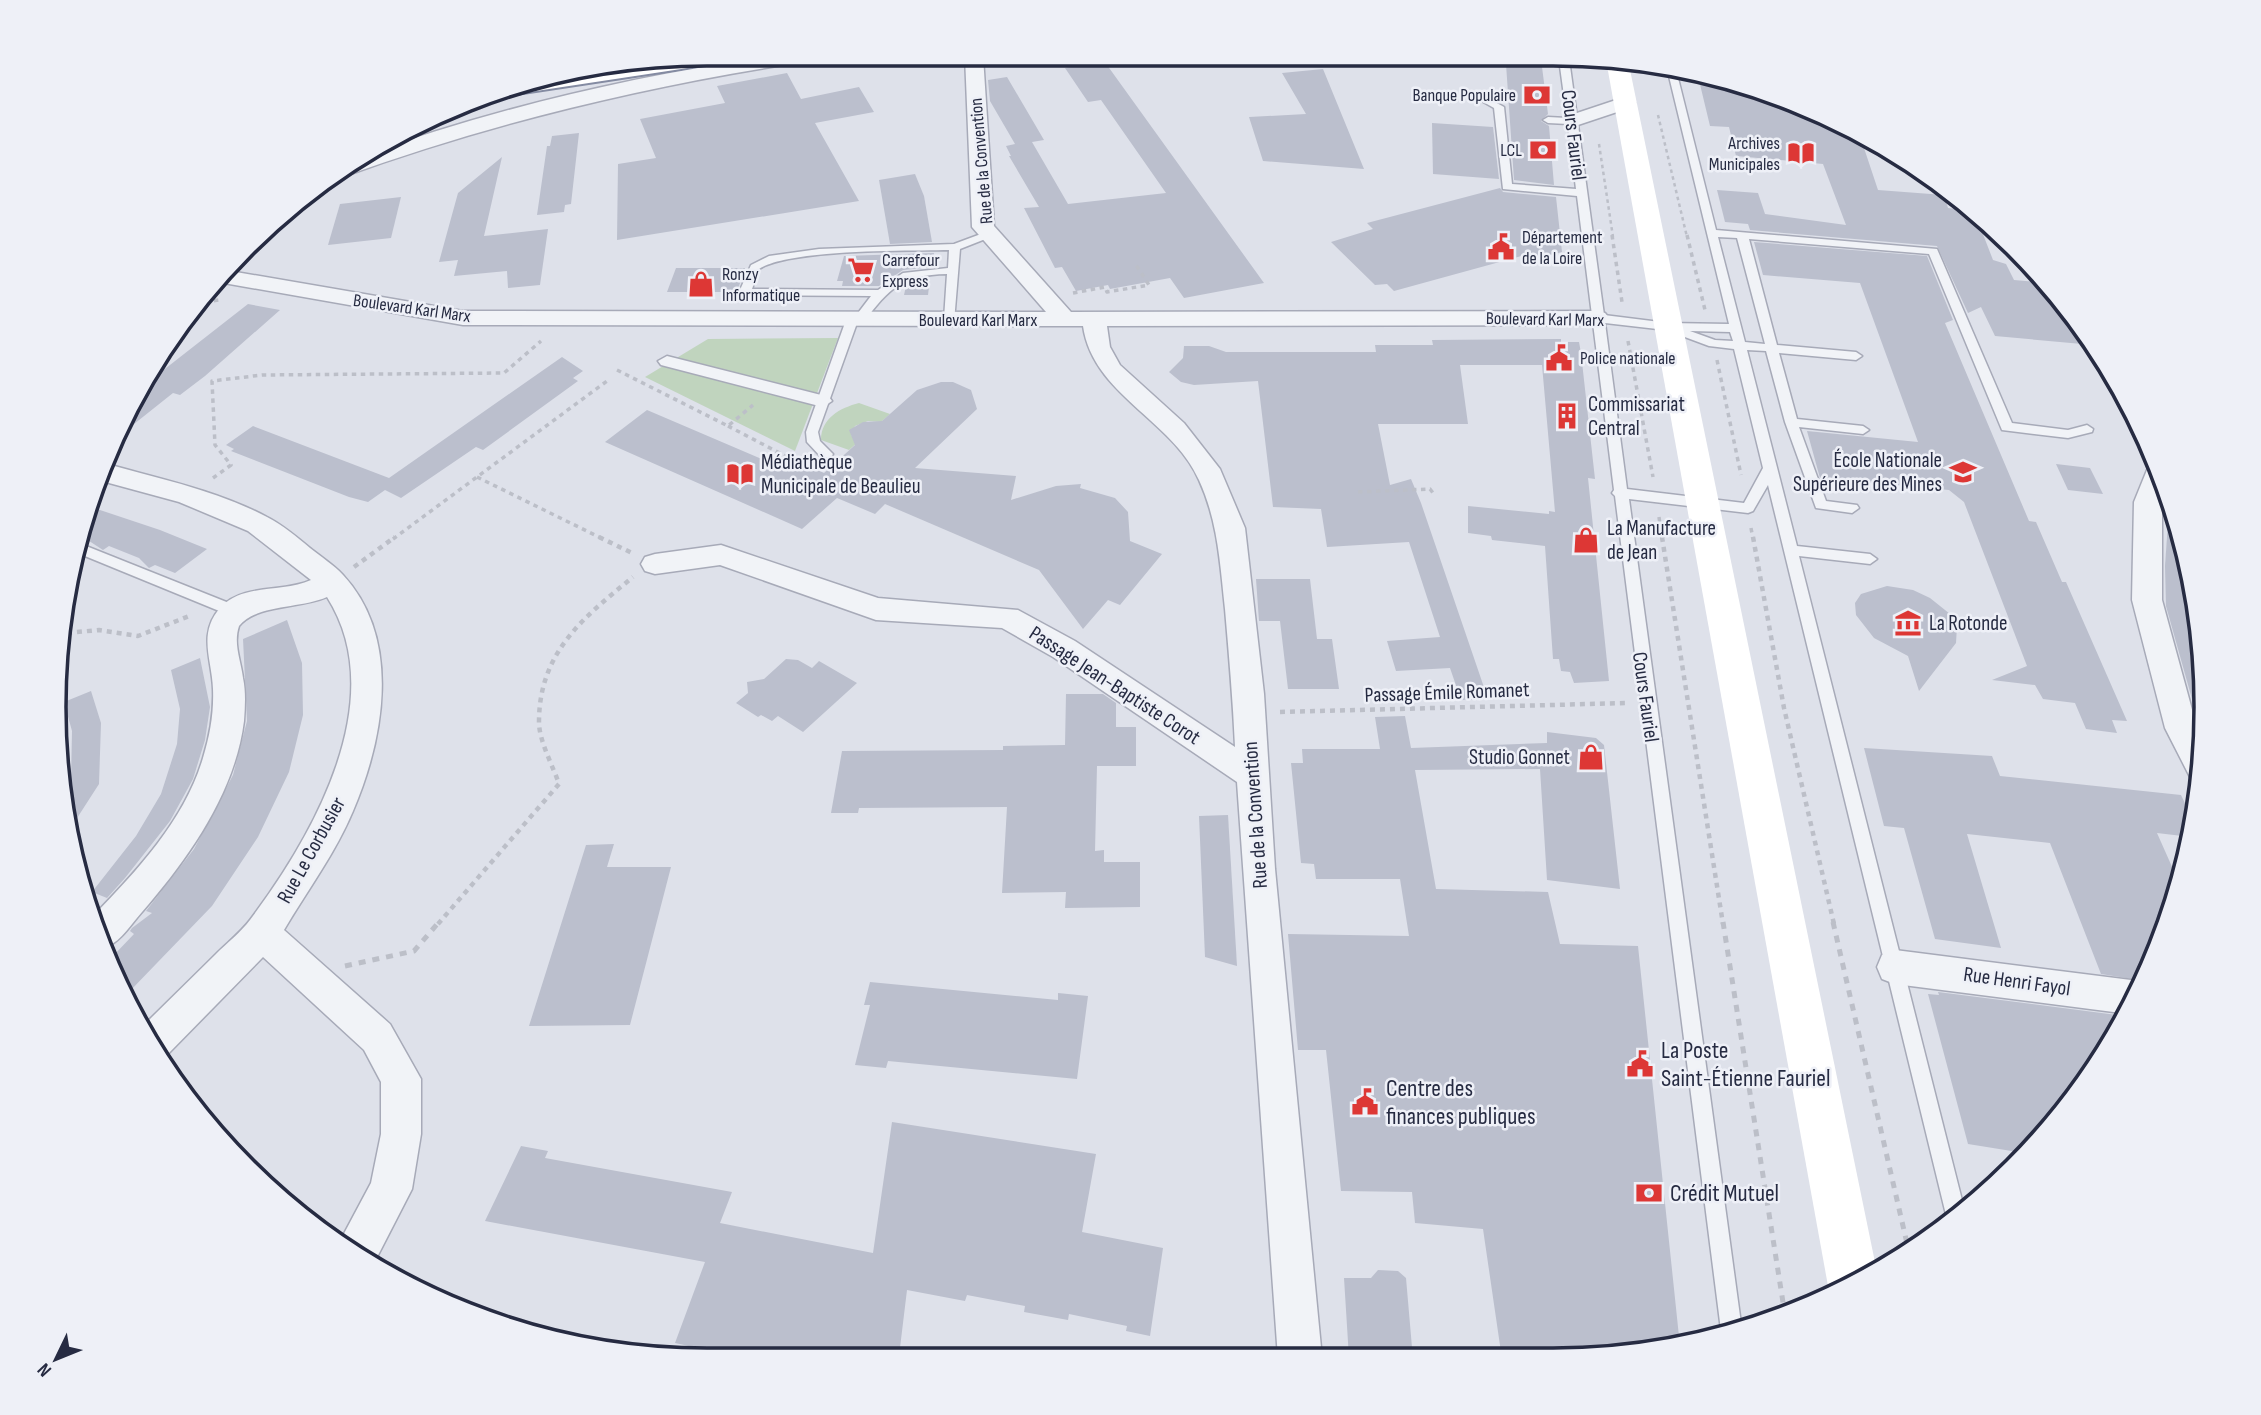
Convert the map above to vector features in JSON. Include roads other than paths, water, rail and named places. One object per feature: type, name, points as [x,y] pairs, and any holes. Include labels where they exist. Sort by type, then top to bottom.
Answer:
[{"type":"main road","points":[[1619,70],[1852,1274]]},
{"type":"street","points":[[377,158],[447,134],[545,106],[758,66]]},
{"type":"street","name":"Rue de la Convention","points":[[975,66],[983,227],[1048,302],[1080,320],[1110,369],[1175,429],[1211,474],[1231,528],[1249,713],[1299,1348]]},
{"type":"street","points":[[1572,121],[1625,103]]},
{"type":"street","name":"Boulevard Karl Marx","points":[[232,278],[463,318],[1597,318]]},
{"type":"street","points":[[667,361],[823,401]]},
{"type":"street","name":"Rue Le Corbusier","points":[[111,474],[188,495],[258,524],[333,582],[349,607],[362,639],[366,677],[364,722],[354,765],[336,812],[262,933],[158,1037]]},
{"type":"street","points":[[2154,485],[2148,502],[2147,600],[2181,728],[2193,748]]},
{"type":"street","name":"Passage Jean-Baptiste Corot","points":[[655,564],[721,555],[876,609],[1008,618],[1064,649],[1252,775]]},
{"type":"street","points":[[106,927],[144,888],[186,832],[210,782],[226,730],[229,687],[220,640],[222,626],[234,611],[254,602],[297,597],[333,582]]},
{"type":"street","points":[[262,933],[310,973],[377,1037],[401,1079],[401,1134],[391,1189],[360,1246]]},
{"type":"street","name":"Rue Henri Fayol","points":[[1895,967],[1940,970],[2125,996]]},
{"type":"lane","name":"Cours Fauriel","points":[[1565,67],[1730,1323]]},
{"type":"lane","points":[[1673,78],[1953,1208]]},
{"type":"lane","points":[[1483,99],[1499,107],[1507,187],[1581,193]]},
{"type":"lane","points":[[1500,117],[1514,118]]},
{"type":"lane","points":[[1548,120],[1572,121]]},
{"type":"lane","points":[[1713,233],[1933,251],[2007,427],[2068,434],[2087,429]]},
{"type":"lane","points":[[880,293],[750,293],[746,289],[756,266],[766,259],[827,252],[955,247],[989,234]]},
{"type":"lane","points":[[1742,235],[1791,422],[1821,505],[1852,508]]},
{"type":"lane","points":[[950,319],[951,271],[955,247]]},
{"type":"lane","points":[[826,454],[814,442],[812,432],[856,320],[889,282],[919,271],[951,271]]},
{"type":"lane","name":"Boulevard Karl Marx","points":[[1597,318],[1668,327],[1735,327]]},
{"type":"lane","points":[[1668,327],[1713,343],[1856,356]]},
{"type":"lane","points":[[1791,422],[1863,430]]},
{"type":"lane","points":[[1619,493],[1748,508],[1770,468]]},
{"type":"lane","points":[[1791,550],[1870,559]]},
{"type":"lane","points":[[86,551],[234,611]]},
{"type":"place","name":"Banque Populaire","points":[[1537,95]]},
{"type":"place","name":"LCL","points":[[1543,150]]},
{"type":"place","name":"Archives Municipales","points":[[1801,153]]},
{"type":"place","name":"Département de la Loire","points":[[1501,247]]},
{"type":"place","name":"Carrefour Express","points":[[861,270]]},
{"type":"place","name":"Ronzy Informatique","points":[[701,284]]},
{"type":"place","name":"Police nationale","points":[[1559,358]]},
{"type":"place","name":"Commissariat Central","points":[[1567,416]]},
{"type":"place","name":"École Nationale Supérieure des Mines","points":[[1963,472]]},
{"type":"place","name":"Médiathèque Municipale de Beaulieu","points":[[740,474]]},
{"type":"place","name":"La Manufacture de Jean","points":[[1586,540]]},
{"type":"place","name":"La Rotonde","points":[[1908,623]]},
{"type":"place","name":"Studio Gonnet","points":[[1591,757]]},
{"type":"place","name":"La Poste Saint-Étienne Fauriel","points":[[1640,1064]]},
{"type":"place","name":"Centre des finances publiques","points":[[1365,1102]]},
{"type":"place","name":"Crédit Mutuel","points":[[1649,1193]]}]
